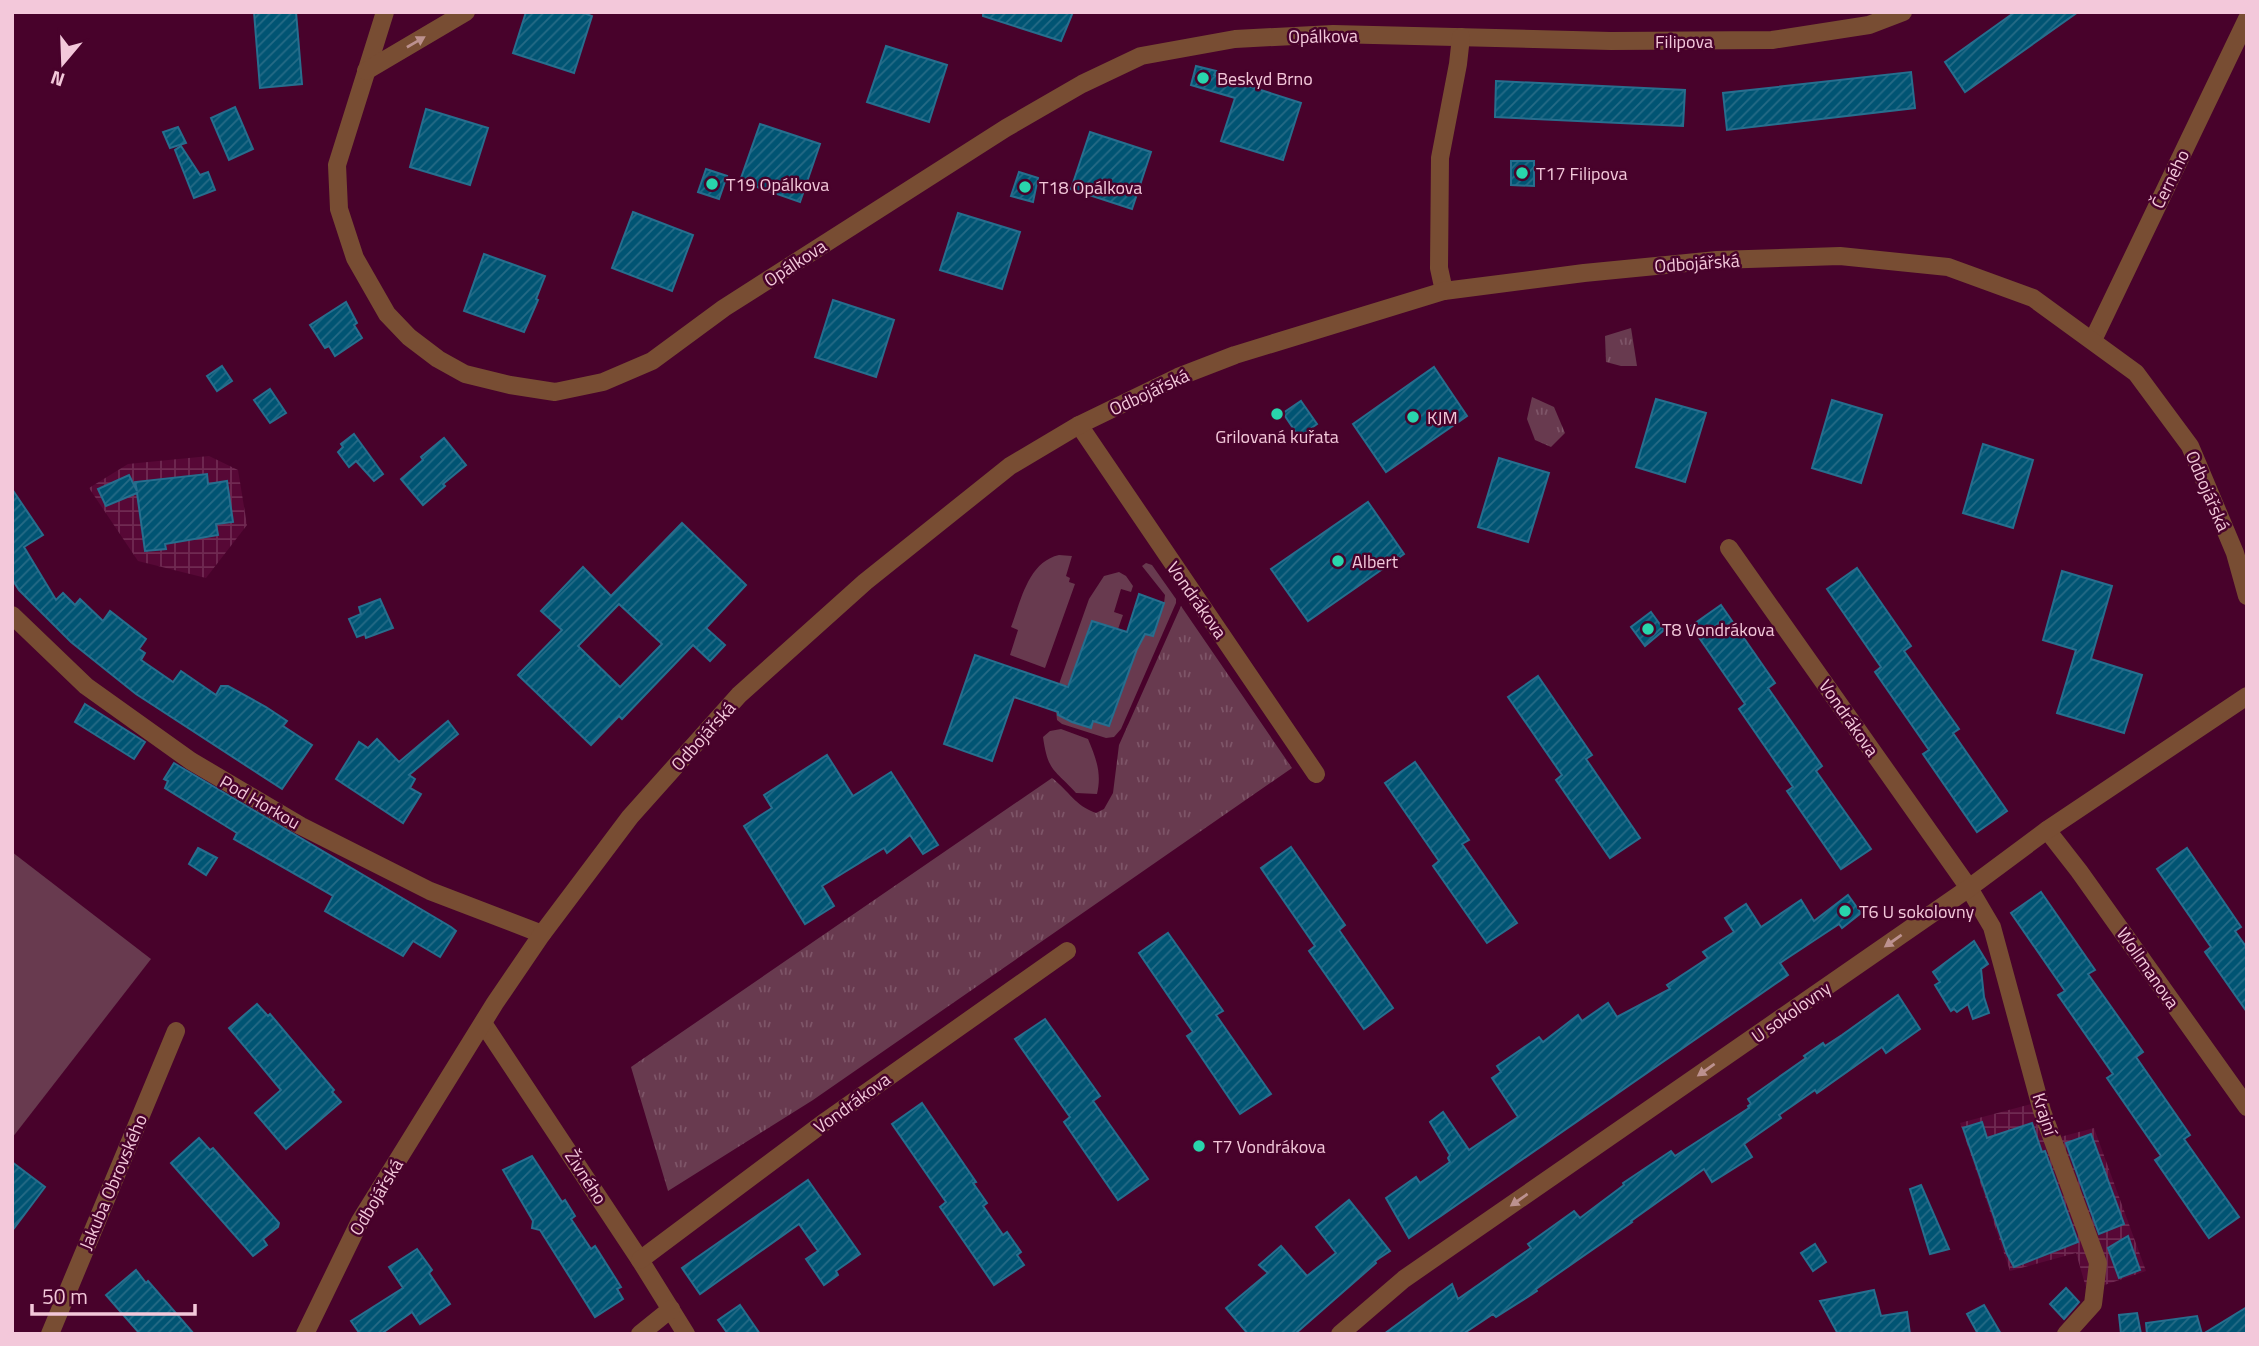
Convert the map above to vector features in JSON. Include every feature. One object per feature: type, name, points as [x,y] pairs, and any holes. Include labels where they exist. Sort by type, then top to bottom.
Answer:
[{"type":"street","name":"Opálkova","points":[[385,12],[337,164],[339,209],[355,258],[387,314],[438,359],[465,374],[555,392],[603,382],[652,361],[724,308],[1006,128],[1082,83],[1141,56],[1235,39],[1333,34],[1461,37]]},
{"type":"street","points":[[366,71],[466,12]]},
{"type":"street","name":"Filipova","points":[[1461,37],[1611,41],[1772,40],[1868,25],[1903,12]]},
{"type":"street","name":"Černého","points":[[2093,340],[2247,19]]},
{"type":"street","points":[[1444,290],[1438,268],[1440,158],[1461,37]]},
{"type":"street","name":"Odbojářská","points":[[305,1334],[360,1221],[483,1023],[542,934],[629,817],[739,695],[865,582],[1010,466],[1079,425],[1178,377],[1235,355],[1444,290],[1584,272],[1717,260],[1840,256],[1948,267],[2034,298],[2136,373],[2190,446],[2235,553],[2247,596]]},
{"type":"street","name":"Vondrákova","points":[[1079,425],[1316,774]]},
{"type":"street","name":"Vondrákova","points":[[1729,548],[1969,888]]},
{"type":"street","name":"Pod Horkou","points":[[12,615],[86,686],[191,761],[301,826],[430,891],[542,934]]},
{"type":"street","name":"U sokolovny","points":[[1340,1334],[1404,1279],[1969,888],[2046,830],[2247,696]]},
{"type":"street","name":"Wollmanova","points":[[2046,830],[2079,871],[2247,1107]]},
{"type":"street","name":"Krajní","points":[[1969,888],[1992,926],[2042,1111],[2098,1262],[2093,1304],[2066,1334]]},
{"type":"street","name":"Vondrákova","points":[[640,1260],[826,1121],[1067,951]]},
{"type":"street","name":"Živného","points":[[483,1023],[686,1334]]},
{"type":"street","name":"Jakuba Obrovského","points":[[50,1334],[176,1031]]},
{"type":"street","points":[[640,1334],[671,1309]]},
{"type":"shaded area","points":[[209,456],[238,470],[247,525],[206,578],[138,561],[89,488],[128,464]]},
{"type":"shaded area","points":[[2046,1100],[2060,1137],[2094,1128],[2146,1271],[2087,1291],[2076,1253],[2010,1271],[1960,1123]]},
{"type":"green space","points":[[1631,328],[1637,366],[1606,362],[1605,336]]},
{"type":"green space","points":[[1532,397],[1554,407],[1565,433],[1551,447],[1535,440],[1527,419]]},
{"type":"green space","points":[[1059,555],[1072,556],[1066,576],[1070,578],[1069,582],[1075,584],[1045,668],[1010,655],[1018,630],[1011,627],[1022,595],[1033,574],[1048,559]]},
{"type":"green space","points":[[1146,563],[1152,565],[1176,599],[1176,603],[1121,729],[1114,737],[1106,738],[1062,724],[1057,720],[1056,711],[1091,727],[1093,721],[1109,726],[1143,633],[1153,636],[1164,603],[1165,595],[1142,566]]},
{"type":"green space","points":[[1119,572],[1126,576],[1133,586],[1131,592],[1121,589],[1114,612],[1123,615],[1118,629],[1092,621],[1069,686],[1059,684],[1089,599],[1104,576]]},
{"type":"green space","points":[[1181,606],[1292,768],[813,1100],[668,1191],[631,1067],[1052,778],[1082,806],[1096,813],[1104,809],[1113,793],[1119,745]]},
{"type":"green space","points":[[1061,729],[1088,739],[1097,766],[1097,794],[1076,793],[1050,764],[1043,737],[1050,731]]},
{"type":"green space","points":[[12,852],[151,959],[12,1138]]},
{"type":"building","points":[[254,12],[296,12],[302,84],[260,88]]},
{"type":"building","points":[[526,12],[581,12],[592,16],[574,73],[513,53]]},
{"type":"building","points":[[983,12],[1073,12],[1061,41],[983,16]]},
{"type":"building","points":[[2015,12],[2078,12],[1965,92],[1945,62]]},
{"type":"building","points":[[886,46],[947,65],[929,122],[867,102]]},
{"type":"building","points":[[1196,66],[1216,71],[1214,75],[1301,103],[1283,160],[1221,141],[1235,98],[1191,85]]},
{"type":"building","points":[[1911,72],[1915,108],[1727,130],[1723,93]]},
{"type":"building","points":[[1496,81],[1685,90],[1683,126],[1495,117]]},
{"type":"building","points":[[235,107],[253,149],[229,160],[211,118]]},
{"type":"building","points":[[426,109],[488,128],[470,185],[410,167]]},
{"type":"building","points":[[760,124],[820,144],[800,202],[740,181]]},
{"type":"building","points":[[178,127],[186,143],[170,148],[163,132]]},
{"type":"building","points":[[1090,132],[1151,152],[1132,209],[1071,189]]},
{"type":"building","points":[[181,146],[200,175],[208,172],[215,190],[194,198],[175,150]]},
{"type":"building","name":"T17 Filipova","points":[[1511,161],[1534,161],[1534,186],[1511,185]]},
{"type":"building","name":"T19 Opálkova","points":[[706,169],[727,176],[719,199],[698,192]]},
{"type":"building","name":"T18 Opálkova","points":[[1019,172],[1038,178],[1033,202],[1011,196]]},
{"type":"building","points":[[633,212],[693,235],[672,291],[612,268]]},
{"type":"building","points":[[958,213],[1020,232],[1002,289],[940,270]]},
{"type":"building","points":[[484,254],[545,276],[524,332],[464,311]]},
{"type":"building","points":[[833,300],[894,320],[876,377],[815,357]]},
{"type":"building","points":[[346,302],[362,338],[335,356],[329,346],[325,348],[310,325]]},
{"type":"building","points":[[222,366],[232,381],[217,391],[207,376]]},
{"type":"building","name":"KJM","points":[[1434,367],[1467,416],[1386,472],[1353,424]]},
{"type":"building","points":[[270,389],[286,413],[270,423],[254,400]]},
{"type":"building","points":[[1656,399],[1706,413],[1685,482],[1636,467]]},
{"type":"building","points":[[1832,400],[1882,415],[1861,483],[1812,468]]},
{"type":"building","points":[[1301,401],[1317,424],[1299,437],[1283,413]]},
{"type":"building","points":[[354,434],[383,474],[374,481],[356,461],[349,467],[338,452],[343,447],[341,444]]},
{"type":"building","points":[[444,438],[466,465],[423,505],[401,479],[423,460],[421,457]]},
{"type":"building","points":[[1983,444],[2033,460],[2013,528],[1963,513]]},
{"type":"building","points":[[1499,458],[1549,473],[1528,542],[1478,527]]},
{"type":"building","points":[[207,474],[208,484],[227,481],[233,522],[216,524],[218,535],[165,544],[166,549],[145,551],[137,493],[106,506],[98,489],[129,475],[137,491],[135,482]]},
{"type":"building","points":[[12,489],[43,535],[24,547],[56,600],[63,593],[75,605],[80,599],[103,621],[110,611],[146,639],[139,649],[145,653],[141,660],[173,682],[181,671],[216,695],[221,686],[228,686],[287,721],[283,726],[312,745],[282,789],[136,694],[71,642],[19,590],[12,579]]},
{"type":"building","name":"Albert","points":[[1368,502],[1404,554],[1308,621],[1271,569]]},
{"type":"building","points":[[682,523],[746,585],[706,628],[725,645],[710,661],[693,645],[622,719],[619,716],[591,745],[518,675],[562,630],[541,611],[583,567],[611,596]],"holes":[[[619,604],[662,644],[620,687],[578,646]]]},
{"type":"building","points":[[1857,568],[1911,646],[1904,651],[1959,729],[1953,733],[2007,811],[1977,832],[1923,754],[1929,750],[1875,672],[1881,667],[1827,589]]},
{"type":"building","points":[[2062,571],[2112,586],[2091,659],[2142,675],[2124,733],[2057,713],[2076,650],[2043,640]]},
{"type":"building","points":[[1139,594],[1164,603],[1153,636],[1145,634],[1137,649],[1109,726],[1093,721],[1091,728],[1072,722],[1058,715],[1058,712],[1014,697],[992,761],[944,744],[975,655],[1068,687],[1092,621],[1127,632]]},
{"type":"building","points":[[380,599],[393,628],[366,638],[365,634],[357,637],[349,619],[361,614],[359,607]]},
{"type":"building","points":[[1721,605],[1775,683],[1768,688],[1822,766],[1816,771],[1871,849],[1841,869],[1787,791],[1793,787],[1739,709],[1745,704],[1691,626]]},
{"type":"building","name":"T8 Vondrákova","points":[[1651,612],[1664,630],[1645,646],[1631,627]]},
{"type":"building","points":[[1538,676],[1592,755],[1586,759],[1640,838],[1610,858],[1556,780],[1562,775],[1508,697]]},
{"type":"building","points":[[85,704],[145,742],[134,759],[75,722]]},
{"type":"building","points":[[448,721],[458,734],[409,775],[415,779],[410,788],[421,794],[403,823],[336,779],[359,742],[368,748],[377,739],[399,762]]},
{"type":"building","points":[[827,755],[853,796],[891,772],[938,845],[923,854],[910,835],[887,853],[884,848],[822,886],[834,906],[805,924],[744,826],[772,808],[764,795]]},
{"type":"building","points":[[1415,762],[1469,840],[1462,844],[1517,923],[1487,943],[1433,866],[1439,861],[1385,783]]},
{"type":"building","points":[[174,763],[451,927],[456,931],[440,957],[413,941],[403,956],[325,911],[333,896],[234,839],[237,833],[165,788],[168,781],[164,779]]},
{"type":"building","points":[[1291,847],[1345,925],[1339,930],[1393,1008],[1364,1029],[1309,951],[1315,946],[1261,868]]},
{"type":"building","points":[[198,848],[217,858],[206,875],[189,864]]},
{"type":"building","points":[[2187,848],[2241,927],[2235,931],[2247,948],[2247,1012],[2205,952],[2211,947],[2157,869]]},
{"type":"building","points":[[2041,892],[2095,970],[2088,974],[2143,1052],[2136,1057],[2190,1135],[2184,1139],[2239,1217],[2209,1238],[2155,1160],[2161,1156],[2107,1078],[2113,1074],[2058,995],[2065,991],[2011,913]]},
{"type":"building","points":[[1848,895],[1861,913],[1842,928],[1839,924],[1780,963],[1788,975],[1409,1238],[1386,1198],[1416,1177],[1420,1183],[1450,1162],[1450,1155],[1430,1122],[1443,1112],[1469,1150],[1518,1117],[1492,1078],[1501,1072],[1497,1066],[1539,1037],[1543,1042],[1578,1015],[1582,1021],[1608,1003],[1617,1017],[1670,989],[1667,985],[1708,958],[1703,952],[1734,932],[1725,918],[1746,904],[1761,927],[1801,900],[1814,921]]},
{"type":"building","points":[[1168,933],[1223,1011],[1216,1015],[1271,1094],[1240,1114],[1187,1036],[1193,1032],[1139,953]]},
{"type":"building","points":[[1974,941],[1988,964],[1981,969],[1989,1013],[1973,1019],[1968,1004],[1957,1012],[1954,1009],[1951,1011],[1935,985],[1940,982],[1933,972]]},
{"type":"building","points":[[1898,995],[1920,1029],[1886,1053],[1882,1047],[1817,1093],[1815,1090],[1779,1115],[1781,1118],[1744,1144],[1752,1157],[1712,1182],[1704,1169],[1536,1289],[1537,1291],[1496,1317],[1493,1314],[1463,1334],[1384,1334],[1452,1284],[1458,1299],[1531,1248],[1528,1244],[1574,1211],[1580,1218],[1624,1185],[1623,1183],[1671,1151],[1675,1156],[1749,1108],[1751,1104],[1748,1099],[1806,1058],[1804,1056],[1823,1043],[1825,1046],[1842,1035]]},
{"type":"building","points":[[257,1004],[268,1016],[270,1014],[341,1102],[286,1149],[255,1113],[281,1090],[229,1028]]},
{"type":"building","points":[[1045,1019],[1100,1096],[1093,1101],[1148,1179],[1118,1200],[1064,1122],[1070,1117],[1015,1039]]},
{"type":"building","points":[[922,1103],[976,1182],[973,1183],[987,1203],[983,1206],[1003,1235],[1007,1232],[1021,1252],[1017,1255],[1024,1265],[994,1285],[940,1207],[946,1202],[892,1124]]},
{"type":"building","points":[[1982,1122],[1987,1138],[2032,1123],[2078,1242],[2014,1267],[1963,1128]]},
{"type":"building","points":[[2091,1134],[2124,1224],[2099,1234],[2066,1143]]},
{"type":"building","points":[[199,1138],[210,1150],[213,1148],[279,1223],[278,1227],[263,1239],[267,1245],[253,1256],[171,1163]]},
{"type":"building","points":[[532,1156],[562,1202],[565,1200],[575,1216],[571,1219],[591,1249],[595,1246],[621,1287],[617,1289],[623,1299],[595,1317],[540,1230],[532,1228],[533,1221],[503,1170]]},
{"type":"building","points":[[12,1162],[45,1187],[12,1231]]},
{"type":"building","points":[[808,1180],[860,1254],[836,1271],[838,1275],[824,1285],[806,1259],[818,1251],[799,1224],[700,1294],[682,1268]]},
{"type":"building","points":[[1921,1185],[1949,1249],[1930,1254],[1910,1189]]},
{"type":"building","points":[[1349,1200],[1390,1251],[1375,1261],[1376,1263],[1295,1334],[1248,1334],[1226,1308],[1268,1273],[1259,1265],[1281,1246],[1307,1276],[1336,1253],[1316,1227]]},
{"type":"building","points":[[2128,1236],[2140,1270],[2119,1278],[2108,1248]]},
{"type":"building","points":[[1815,1244],[1826,1262],[1813,1271],[1801,1253]]},
{"type":"building","points":[[417,1249],[450,1304],[420,1324],[412,1312],[381,1334],[360,1334],[351,1321],[403,1288],[389,1267]]},
{"type":"building","points":[[136,1270],[194,1334],[140,1334],[106,1295]]},
{"type":"building","points":[[2066,1288],[2079,1302],[2064,1319],[2050,1304]]},
{"type":"building","points":[[1874,1290],[1881,1316],[1907,1312],[1910,1334],[1838,1334],[1820,1301]]},
{"type":"building","points":[[740,1305],[760,1334],[728,1334],[718,1320]]},
{"type":"building","points":[[1984,1305],[2001,1334],[1978,1334],[1967,1314]]},
{"type":"building","points":[[2247,1307],[2247,1334],[2203,1334]]},
{"type":"building","points":[[2137,1313],[2141,1334],[2121,1334],[2119,1315]]},
{"type":"building","points":[[2197,1316],[2202,1334],[2147,1334],[2146,1323]]},
{"type":"place","name":"Beskyd Brno","points":[[1203,78]]},
{"type":"place","name":"T17 Filipova","points":[[1522,173]]},
{"type":"place","name":"T19 Opálkova","points":[[712,184]]},
{"type":"place","name":"T18 Opálkova","points":[[1025,187]]},
{"type":"place","name":"Grilovaná kuřata","points":[[1277,414]]},
{"type":"place","name":"KJM","points":[[1413,417]]},
{"type":"place","name":"Albert","points":[[1338,561]]},
{"type":"place","name":"T8 Vondrákova","points":[[1648,629]]},
{"type":"place","name":"T6 U sokolovny","points":[[1845,911]]},
{"type":"place","name":"T7 Vondrákova","points":[[1199,1146]]}]
